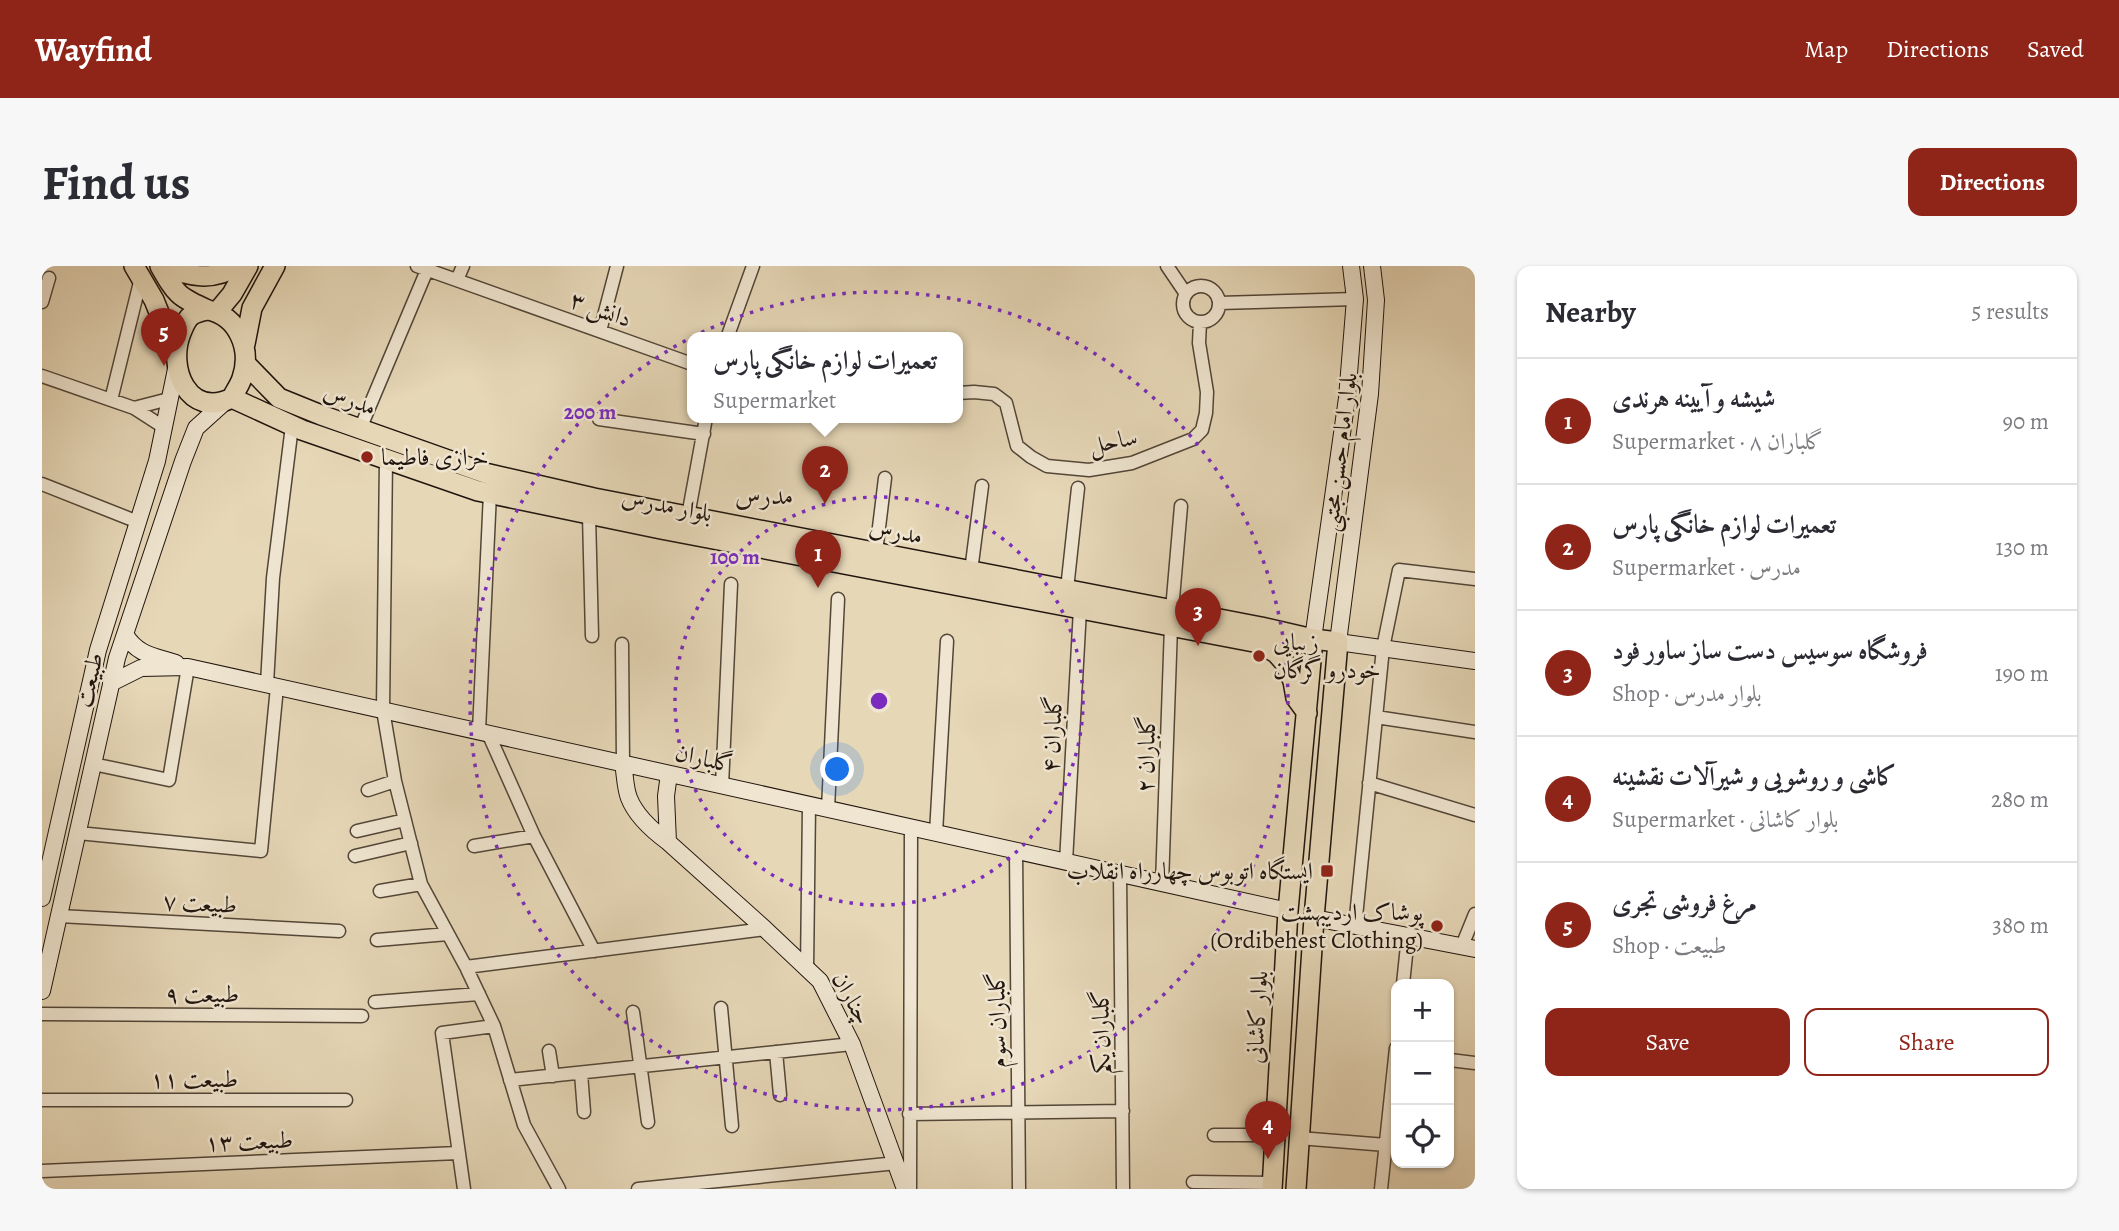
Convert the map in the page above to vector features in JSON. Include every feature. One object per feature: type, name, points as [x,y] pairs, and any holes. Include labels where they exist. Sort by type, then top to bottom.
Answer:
[{"type":"main road","points":[[162,266],[179,272],[211,276],[236,266]]},
{"type":"main road","points":[[162,266],[174,292],[188,302],[228,318],[236,326],[242,340],[244,357]]},
{"type":"main road","points":[[176,358],[186,321],[194,313],[212,311],[232,295],[248,266]]},
{"type":"main road","points":[[137,272],[154,300],[176,358],[181,380],[198,400],[211,404],[230,399],[242,379],[251,308],[275,266]]},
{"type":"main road","name":"مدرس","points":[[244,357],[279,398],[485,473],[688,516],[755,538],[876,552],[1067,589],[1171,618],[1313,639]]},
{"type":"main road","name":"بلوار مدرس","points":[[230,399],[292,426],[490,494],[589,515],[755,538],[1080,609],[1171,618],[1259,643],[1313,639]]},
{"type":"main road","points":[[1313,639],[1338,642]]},
{"type":"main road","name":"بلوار کاشانی","points":[[1273,1186],[1288,911],[1313,639]]},
{"type":"main road","name":"بلوار کاشانی","points":[[1296,1189],[1314,918],[1338,642]]},
{"type":"main road","points":[[1259,643],[1276,653],[1284,662],[1293,681],[1296,698],[1307,713]]},
{"type":"main road","points":[[1288,911],[1314,918]]},
{"type":"street","points":[[457,280],[463,266]]},
{"type":"street","points":[[600,331],[617,266]]},
{"type":"street","points":[[729,332],[753,266]]},
{"type":"street","points":[[1167,266],[1186,294]]},
{"type":"street","name":"بلوار امام حسن مجتبی","points":[[1313,639],[1347,398],[1355,299],[1352,266]]},
{"type":"street","name":"بلوار امام حسن مجتبی","points":[[1338,642],[1370,394],[1376,300],[1372,266]]},
{"type":"street","points":[[360,429],[422,268]]},
{"type":"street","name":"دانش ۳","points":[[422,268],[687,362]]},
{"type":"street","points":[[111,400],[137,272]]},
{"type":"street","points":[[42,302],[49,278]]},
{"type":"street","points":[[1195,287],[1208,287],[1217,295],[1219,303],[1217,313],[1213,317],[1200,322],[1190,318],[1183,306],[1186,294],[1195,287]]},
{"type":"street","points":[[1219,303],[1355,299]]},
{"type":"street","name":"ساحل","points":[[963,393],[994,394],[1006,403],[1017,446],[1047,466],[1089,470],[1132,463],[1193,439],[1202,430],[1207,392],[1199,343],[1200,322]]},
{"type":"street","name":"طبیعت","points":[[42,898],[98,650],[165,428],[176,358]]},
{"type":"street","points":[[42,376],[134,408],[165,428]]},
{"type":"street","points":[[134,408],[169,399]]},
{"type":"street","name":"طبیعت","points":[[42,992],[111,683],[125,634],[196,428],[230,399]]},
{"type":"street","points":[[599,419],[704,434]]},
{"type":"street","points":[[688,516],[705,423]]},
{"type":"street","points":[[78,833],[261,851],[272,685],[273,578],[292,426]]},
{"type":"street","points":[[386,459],[383,710],[395,781],[421,884],[494,1026],[524,1125],[559,1189]]},
{"type":"street","points":[[876,552],[886,478]]},
{"type":"street","points":[[42,484],[138,522]]},
{"type":"street","points":[[971,571],[982,486]]},
{"type":"street","points":[[1067,589],[1078,488]]},
{"type":"street","points":[[490,494],[484,616],[483,732],[594,951]]},
{"type":"street","points":[[1334,495],[1357,497]]},
{"type":"street","name":"گلباران ۲","points":[[1162,884],[1171,618],[1181,506]]},
{"type":"street","points":[[589,515],[592,636]]},
{"type":"street","points":[[1355,927],[1383,648],[1399,570],[1475,579]]},
{"type":"street","points":[[722,786],[732,584]]},
{"type":"street","points":[[828,809],[838,599]]},
{"type":"street","name":"گلباران ۴","points":[[1066,862],[1080,609]]},
{"type":"street","points":[[76,749],[94,759],[169,779],[188,667],[131,646],[125,634]]},
{"type":"street","points":[[936,833],[947,641]]},
{"type":"street","points":[[1338,642],[1475,661]]},
{"type":"street","points":[[622,644],[623,764]]},
{"type":"street","name":"گلباران","points":[[111,683],[141,668],[188,667],[1288,911]]},
{"type":"street","points":[[1376,717],[1475,733]]},
{"type":"street","name":"چناران","points":[[623,764],[629,798],[640,816],[820,981],[852,1044],[908,1189]]},
{"type":"street","points":[[668,842],[666,796],[669,774]]},
{"type":"street","points":[[368,790],[395,781]]},
{"type":"street","points":[[1369,783],[1475,815]]},
{"type":"street","points":[[807,970],[809,805]]},
{"type":"street","points":[[357,831],[405,820]]},
{"type":"street","points":[[908,1189],[911,827]]},
{"type":"street","points":[[474,846],[534,836]]},
{"type":"street","points":[[355,856],[411,843]]},
{"type":"street","points":[[54,847],[74,850]]},
{"type":"street","name":"گلباران سوم","points":[[1016,851],[1019,1189]]},
{"type":"street","name":"گلباران یکم","points":[[1120,874],[1123,1189]]},
{"type":"street","points":[[380,891],[421,884]]},
{"type":"street","points":[[1314,918],[1468,948],[1475,914]]},
{"type":"street","name":"طبیعت ۷","points":[[59,916],[339,931]]},
{"type":"street","points":[[466,967],[765,929]]},
{"type":"street","points":[[377,940],[448,934]]},
{"type":"street","points":[[1404,979],[1408,936]]},
{"type":"street","points":[[375,1003],[479,994]]},
{"type":"street","points":[[720,1008],[732,1126]]},
{"type":"street","points":[[633,1012],[648,1122]]},
{"type":"street","name":"طبیعت ۹","points":[[42,1013],[362,1016]]},
{"type":"street","points":[[464,1189],[442,1032],[494,1026]]},
{"type":"street","points":[[510,1080],[852,1044]]},
{"type":"street","points":[[549,1051],[553,1076]]},
{"type":"street","points":[[776,1052],[779,1095]]},
{"type":"street","points":[[1454,1060],[1475,1063]]},
{"type":"street","points":[[580,1073],[584,1112]]},
{"type":"street","points":[[1381,1189],[1391,1096]]},
{"type":"street","name":"طبیعت ۱۱","points":[[42,1100],[346,1100]]},
{"type":"street","points":[[909,1114],[1123,1111]]},
{"type":"street","points":[[1214,1135],[1275,1135]]},
{"type":"street","points":[[1299,1138],[1386,1145]]},
{"type":"street","name":"طبیعت ۱۳","points":[[42,1171],[458,1153]]},
{"type":"street","points":[[638,1189],[897,1163]]},
{"type":"street","points":[[1193,1182],[1273,1186]]},
{"type":"place","name":"مرغ فروشی تجری","points":[[164,366]]},
{"type":"place","name":"خرازی فاطیما","points":[[367,457]]},
{"type":"place","name":"تعمیرات لوازم خانگی پارس","points":[[825,504]]},
{"type":"place","name":"شیشه و آیینه هرندی","points":[[818,588]]},
{"type":"place","name":"فروشگاه سوسیس دست ساز ساور فود","points":[[1198,646]]},
{"type":"place","name":"زیبایی خودرو گرگان","points":[[1259,656]]},
{"type":"place","name":"ایستگاه اتوبوس چهارراه انقلاب","points":[[1327,871]]},
{"type":"place","name":"پوشاک اردیبهشت (Ordibehest Clothing)","points":[[1437,926]]},
{"type":"place","name":"کاشی و روشویی و شیرآلات نقشینه","points":[[1268,1159]]},
{"type":"district","name":"مدرس","points":[[764,495]]}]
